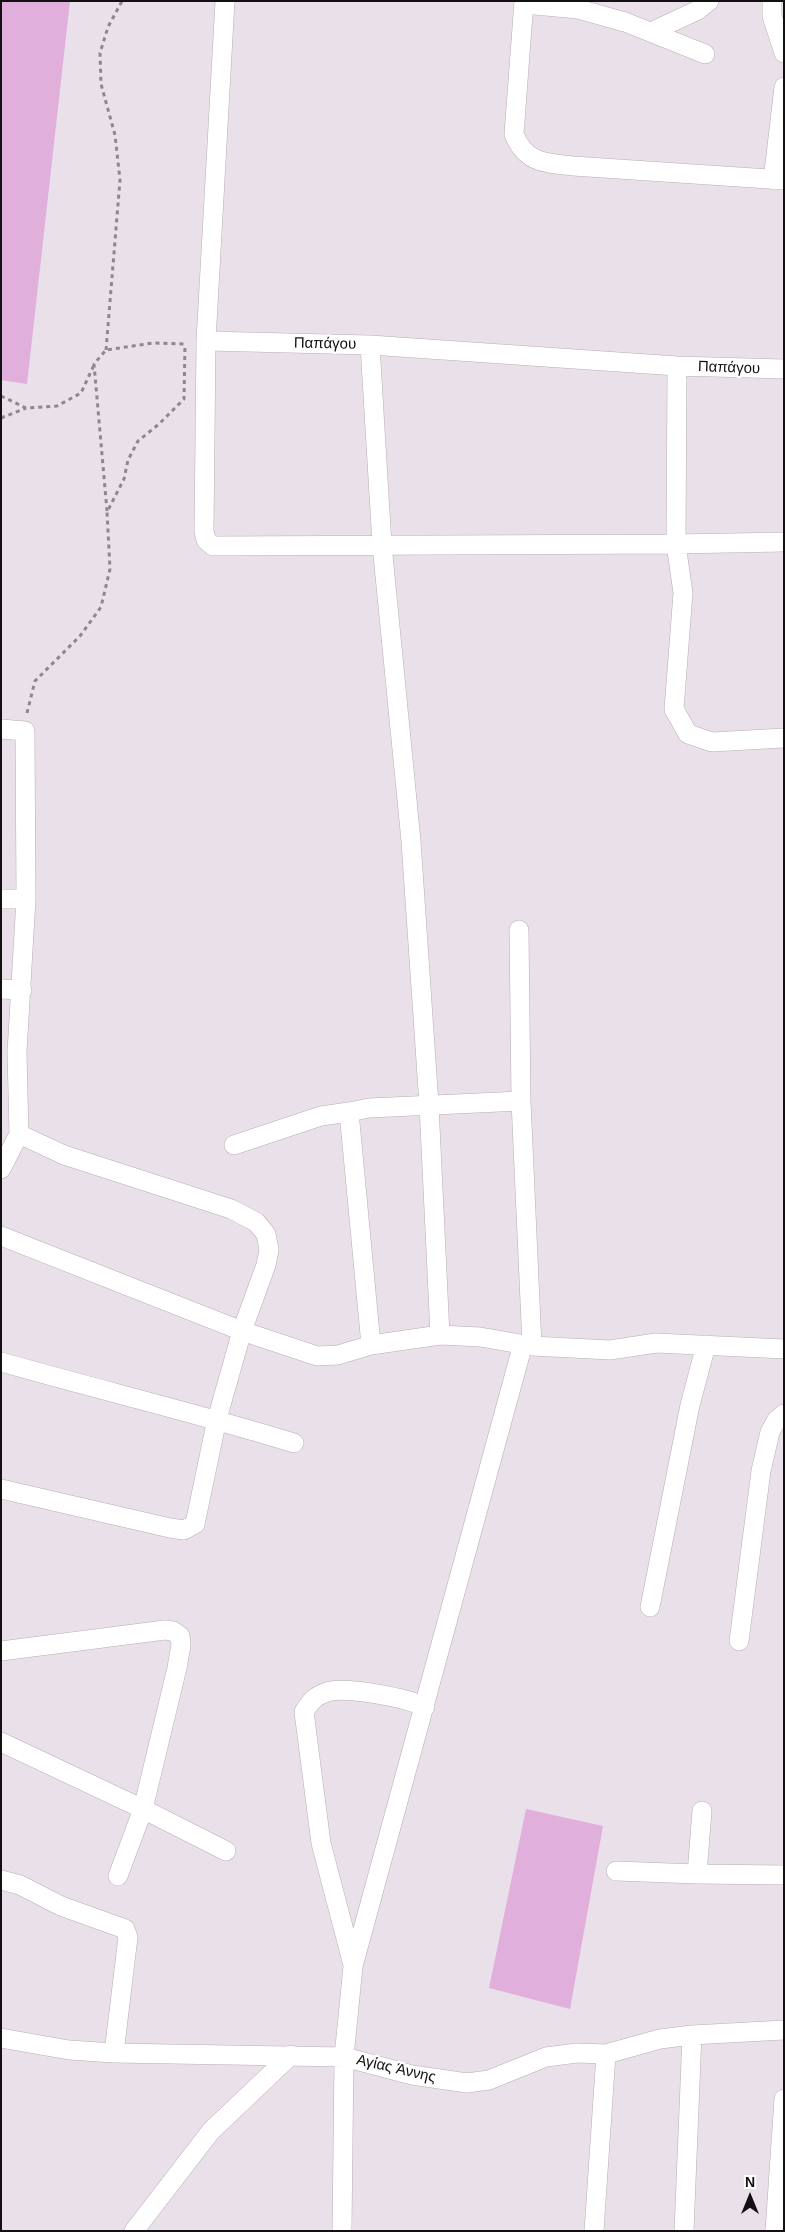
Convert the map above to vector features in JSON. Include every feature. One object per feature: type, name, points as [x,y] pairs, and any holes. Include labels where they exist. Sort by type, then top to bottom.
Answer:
[{"type":"street","points":[[225,1],[206,341],[204,531],[206,540],[213,546],[784,542]]},
{"type":"street","points":[[650,32],[698,10],[708,1]]},
{"type":"street","points":[[772,1],[772,16],[784,53]]},
{"type":"street","points":[[705,54],[650,32],[578,9],[524,3],[514,134],[519,148],[528,156],[546,163],[779,180],[784,87]]},
{"type":"street","name":"Παπάγου","points":[[206,341],[370,344],[677,366],[784,370]]},
{"type":"street","points":[[370,344],[382,545],[411,841],[429,1105],[440,1335]]},
{"type":"street","points":[[677,366],[676,544],[683,593],[674,709],[688,734],[712,742],[784,738]]},
{"type":"street","points":[[1,729],[24,731],[26,899],[17,1052],[20,1134],[1,1169]]},
{"type":"street","points":[[1,899],[26,899]]},
{"type":"street","points":[[342,2231],[344,2057],[353,1966],[527,1345],[519,930]]},
{"type":"street","points":[[1,989],[22,990]]},
{"type":"street","points":[[234,1145],[321,1116],[369,1108],[521,1101]]},
{"type":"street","points":[[349,1112],[370,1345]]},
{"type":"street","points":[[1,1489],[184,1530],[195,1524],[200,1511],[217,1419],[242,1331],[266,1264],[269,1250],[266,1234],[256,1222],[231,1209],[64,1154],[20,1134]]},
{"type":"street","points":[[1,1236],[242,1331],[317,1356],[338,1356],[370,1345],[440,1335],[480,1337],[527,1345],[610,1350],[656,1343],[784,1349]]},
{"type":"street","points":[[650,1606],[690,1405],[706,1345]]},
{"type":"street","points":[[1,1362],[93,1389],[217,1419],[294,1443]]},
{"type":"street","points":[[739,1641],[762,1471],[770,1432],[776,1421],[784,1414]]},
{"type":"street","points":[[1,1652],[151,1631],[173,1631],[180,1636],[181,1645],[177,1668],[143,1809],[118,1876]]},
{"type":"street","points":[[353,1966],[321,1843],[304,1712],[311,1699],[328,1691],[371,1693],[416,1702],[425,1707]]},
{"type":"street","points":[[1,1742],[143,1809],[226,1852]]},
{"type":"street","points":[[697,1874],[702,1811]]},
{"type":"street","points":[[616,1871],[784,1875]]},
{"type":"street","points":[[1,1880],[20,1885],[60,1906],[125,1929],[128,1937],[114,2053]]},
{"type":"street","name":"Αγίας Άννης","points":[[1,2038],[69,2050],[114,2053],[344,2057],[412,2075],[467,2082],[489,2080],[546,2057],[577,2053],[606,2054],[660,2039],[692,2035],[784,2030]]},
{"type":"street","points":[[684,2231],[692,2035]]},
{"type":"street","points":[[594,2231],[606,2054]]},
{"type":"street","points":[[134,2231],[211,2131],[291,2055]]},
{"type":"street","points":[[775,2231],[784,2099]]},
{"type":"path","points":[[1,418],[26,408],[57,406],[81,393],[94,364],[106,350],[120,180],[115,135],[101,84],[100,53],[108,27],[122,1]]},
{"type":"path","points":[[106,350],[152,343],[185,344],[206,341]]},
{"type":"path","points":[[107,512],[124,479],[128,460],[138,441],[159,424],[184,399],[185,344]]},
{"type":"path","points":[[24,731],[35,681],[80,636],[101,607],[110,569],[94,364]]},
{"type":"path","points":[[1,396],[26,408]]},
{"type":"shaded area","points":[[1,1],[70,1],[27,384],[1,380]]},
{"type":"shaded area","points":[[526,1809],[603,1826],[570,2009],[489,1988]]}]
